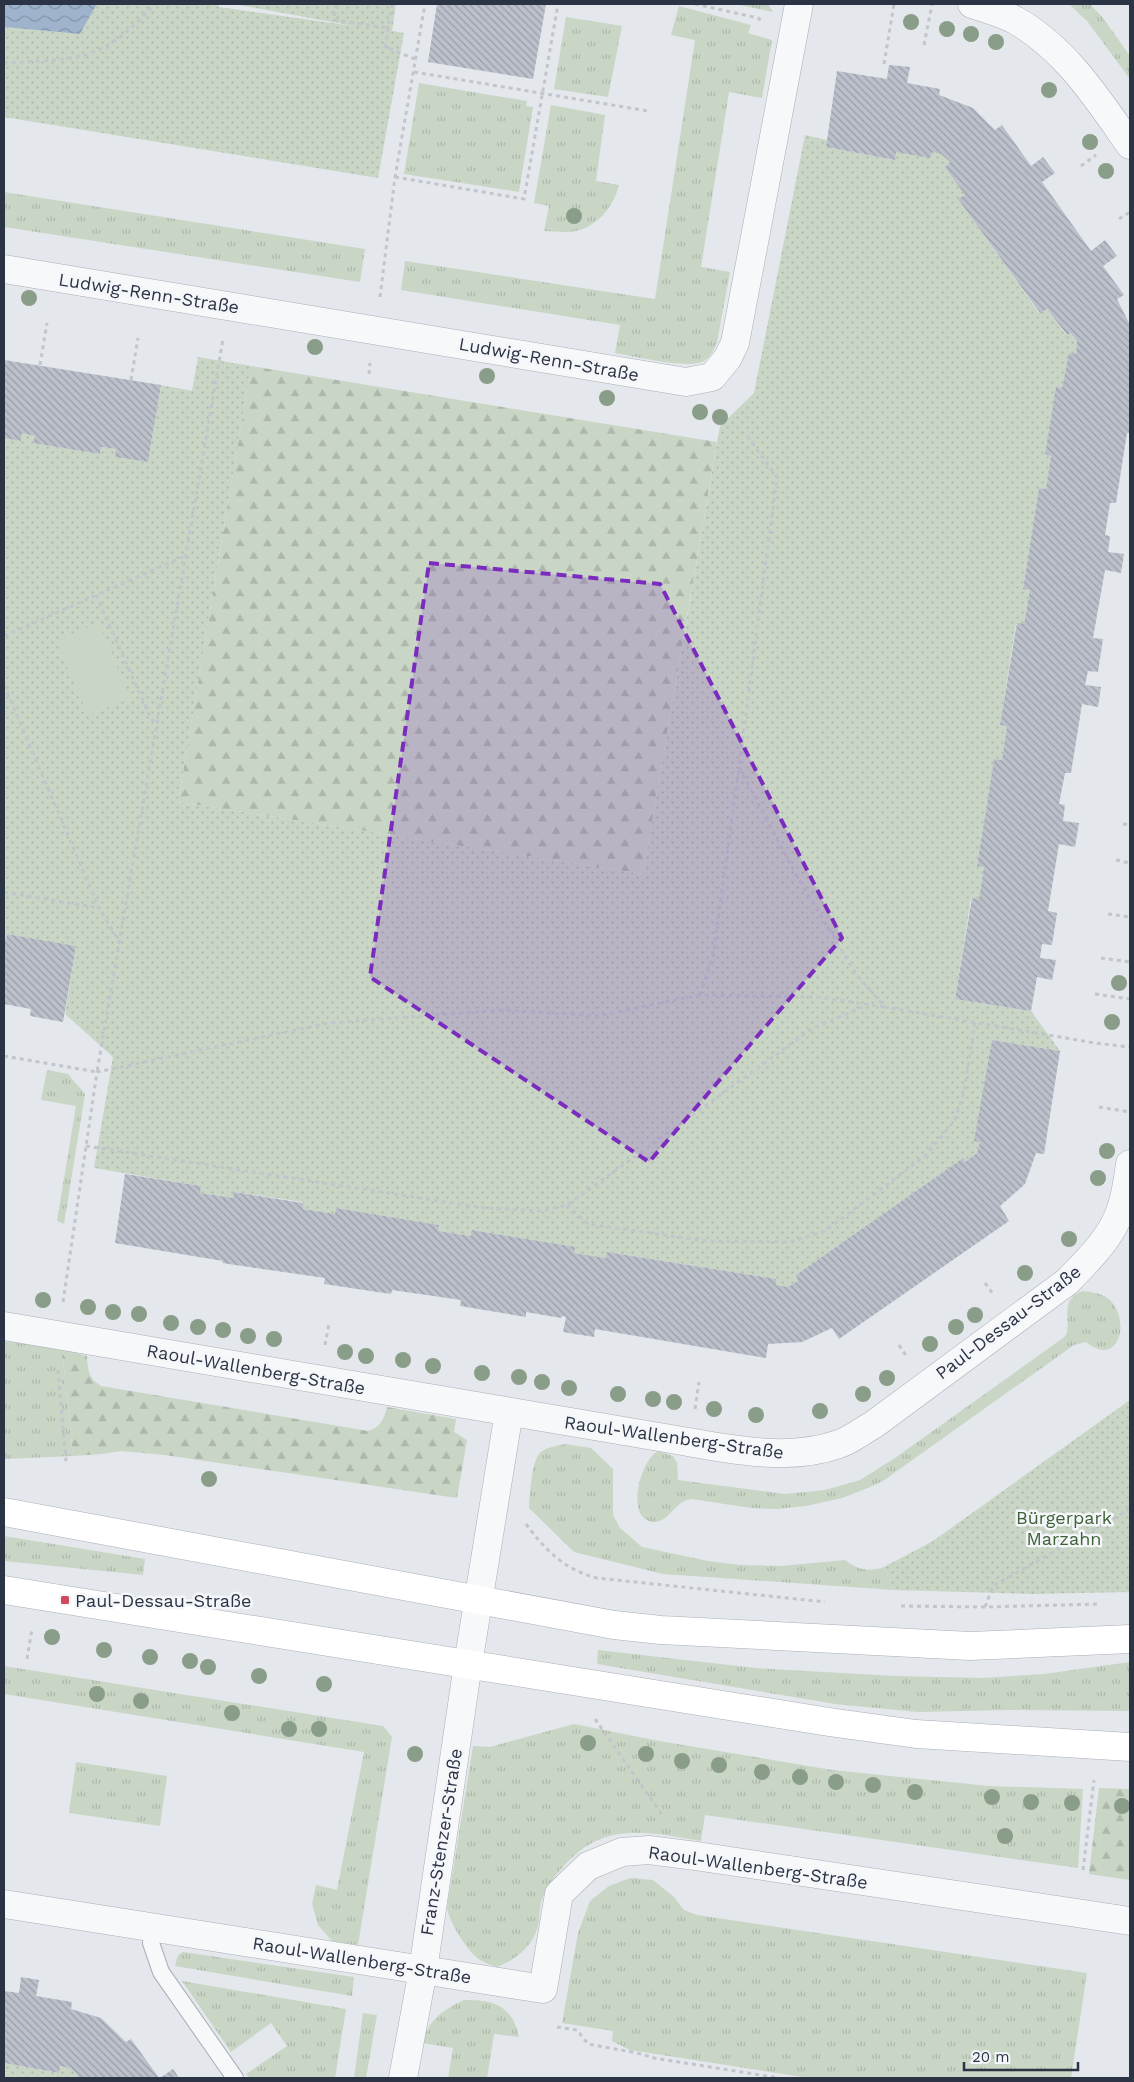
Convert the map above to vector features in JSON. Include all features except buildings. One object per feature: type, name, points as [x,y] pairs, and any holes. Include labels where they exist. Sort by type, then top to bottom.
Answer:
[{"type":"main road","points":[[4,1512],[590,1621],[662,1630],[970,1646],[1130,1639]]},
{"type":"main road","points":[[4,1590],[829,1722],[916,1734],[1130,1747]]},
{"type":"street","name":"Ludwig-Renn-Straße","points":[[4,269],[686,382],[712,377],[727,359],[735,343],[799,4]]},
{"type":"street","points":[[972,4],[1013,19],[1045,40],[1082,78],[1130,145]]},
{"type":"street","name":"Paul-Dessau-Straße","points":[[839,1444],[873,1425],[1068,1281],[1093,1256],[1113,1227],[1124,1197],[1130,1164]]},
{"type":"street","name":"Raoul-Wallenberg-Straße","points":[[4,1326],[680,1441],[792,1454],[839,1444]]},
{"type":"street","points":[[468,1664],[480,1600],[509,1412]]},
{"type":"street","name":"Franz-Stenzer-Straße","points":[[403,2078],[422,1970],[468,1664]]},
{"type":"street","name":"Raoul-Wallenberg-Straße","points":[[4,1904],[543,1989],[559,1894],[588,1866],[622,1852],[648,1850],[674,1853],[1130,1922]]},
{"type":"lane","points":[[154,1928],[151,1944],[161,1972],[235,2078]]},
{"type":"path","points":[[4,63],[56,60],[88,54],[116,40],[144,17],[154,4]]},
{"type":"path","points":[[336,4],[334,20],[388,28]]},
{"type":"path","points":[[392,4],[385,47],[416,60]]},
{"type":"path","points":[[368,374],[395,177],[426,4]]},
{"type":"path","points":[[395,177],[524,199],[558,4]]},
{"type":"path","points":[[696,4],[758,18],[774,32],[794,36]]},
{"type":"path","points":[[884,64],[894,4]]},
{"type":"path","points":[[924,45],[932,4]]},
{"type":"path","points":[[414,72],[648,111]]},
{"type":"path","points":[[1119,219],[1130,212]]},
{"type":"path","points":[[62,1308],[97,1072],[222,350],[227,306]]},
{"type":"path","points":[[40,366],[47,323]]},
{"type":"path","points":[[131,380],[138,338]]},
{"type":"path","points":[[700,995],[713,956],[777,477],[747,436]]},
{"type":"path","points":[[4,636],[186,556]]},
{"type":"path","points":[[96,595],[151,719],[158,724]]},
{"type":"path","points":[[4,685],[99,908],[120,943]]},
{"type":"path","points":[[739,767],[795,873],[856,974],[885,1007]]},
{"type":"path","points":[[1123,824],[1130,825]]},
{"type":"path","points":[[1116,860],[1130,862]]},
{"type":"path","points":[[4,892],[99,908]]},
{"type":"path","points":[[1108,914],[1130,918]]},
{"type":"path","points":[[1101,958],[1130,962]]},
{"type":"path","points":[[1095,994],[1130,999]]},
{"type":"path","points":[[4,1056],[97,1072],[330,1023],[501,1010],[597,1016],[700,995],[818,997],[1130,1047]]},
{"type":"path","points":[[86,1146],[485,1208],[542,1211],[567,1205],[813,1028],[869,1005]]},
{"type":"path","points":[[567,1205],[588,1224],[706,1241],[790,1242],[825,1232],[924,1156],[955,1120],[964,1092],[975,1022]]},
{"type":"path","points":[[1099,1107],[1130,1112]]},
{"type":"path","points":[[58,1367],[66,1461]]},
{"type":"path","points":[[985,1607],[993,1586],[1130,1510]]},
{"type":"path","points":[[524,1521],[538,1540],[556,1558],[582,1574],[597,1578],[826,1602]]},
{"type":"path","points":[[895,1606],[985,1607],[1101,1604]]},
{"type":"path","points":[[27,1659],[33,1627]]},
{"type":"path","points":[[595,1719],[674,1831],[674,1853]]},
{"type":"path","points":[[1083,1870],[1094,1780]]},
{"type":"path","points":[[557,2027],[577,2030],[588,2044],[637,2052],[654,2058],[779,2078]]},
{"type":"highlighted area","points":[[429,563],[660,584],[842,938],[649,1162],[370,977]]},
{"type":"green space","points":[[97,4],[218,4],[219,7],[354,26],[234,4],[396,4],[392,31],[404,33],[378,178],[4,117],[4,27],[80,34]]},
{"type":"green space","points":[[735,4],[768,4],[773,12]]},
{"type":"green space","points":[[1069,4],[1090,4],[1103,18],[1130,56],[1130,79],[1087,21]]},
{"type":"green space","points":[[679,6],[751,25],[748,33],[772,40],[762,98],[729,92],[701,267],[730,272],[717,342],[709,357],[704,361],[687,364],[661,362],[615,353],[620,325],[401,290],[405,261],[655,299],[695,40],[671,35]]},
{"type":"green space","points":[[566,17],[622,26],[608,97],[554,89]]},
{"type":"green space","points":[[419,83],[527,101],[526,106],[533,107],[519,192],[404,174]]},
{"type":"green space","points":[[551,105],[605,115],[596,181],[619,185],[617,193],[604,214],[591,225],[576,231],[544,231],[549,206],[534,203]]},
{"type":"green space","points":[[805,135],[827,140],[826,147],[894,160],[896,152],[932,152],[941,154],[950,162],[945,167],[965,195],[959,200],[1039,313],[1047,309],[1066,335],[1071,333],[1077,341],[1076,354],[1069,354],[1062,388],[1056,388],[1045,454],[1051,456],[1046,489],[1039,488],[1023,588],[1030,590],[1024,624],[1016,624],[1000,725],[1007,726],[1002,760],[994,759],[977,865],[984,867],[979,899],[971,898],[955,999],[1031,1011],[1060,1051],[992,1040],[975,1140],[980,1142],[977,1153],[965,1162],[963,1158],[796,1275],[798,1281],[788,1287],[776,1285],[776,1279],[608,1252],[606,1258],[574,1253],[574,1247],[473,1230],[471,1236],[438,1231],[439,1225],[336,1208],[335,1214],[303,1209],[303,1202],[235,1192],[233,1198],[200,1193],[201,1186],[94,1168],[113,1057],[65,1014],[76,946],[7,934],[6,940],[4,940],[4,438],[21,441],[22,433],[35,436],[34,443],[100,454],[101,447],[116,449],[115,457],[148,462],[161,385],[192,391],[198,357],[251,366],[178,802],[643,874],[720,426],[754,393]]},
{"type":"green space","points":[[4,192],[365,249],[360,282],[4,227]]},
{"type":"green space","points":[[251,366],[717,442],[643,874],[178,802]]},
{"type":"green space","points":[[99,623],[130,698],[88,715],[56,640]]},
{"type":"green space","points":[[47,1070],[68,1074],[85,1094],[64,1224],[57,1221],[76,1106],[41,1100]]},
{"type":"green space","points":[[1083,1291],[1106,1297],[1114,1306],[1119,1316],[1121,1327],[1119,1337],[1114,1345],[1107,1349],[1098,1349],[1086,1342],[1074,1345],[883,1481],[842,1498],[806,1506],[776,1509],[751,1508],[692,1499],[680,1504],[664,1519],[653,1522],[644,1518],[639,1511],[637,1500],[641,1476],[652,1456],[658,1451],[673,1456],[677,1463],[678,1480],[785,1494],[825,1490],[860,1480],[895,1458],[1063,1338],[1068,1328],[1067,1314],[1070,1301],[1075,1295]]},
{"type":"green space","points":[[4,1341],[62,1349],[73,1456],[4,1459]]},
{"type":"green space","points":[[62,1349],[87,1356],[93,1380],[101,1386],[368,1431],[381,1422],[387,1407],[456,1419],[454,1432],[467,1440],[457,1498],[165,1455],[121,1451],[73,1456]]},
{"type":"green space","name":"Bürgerpark Marzahn","points":[[1130,1400],[1130,1592],[1031,1594],[894,1590],[884,1567],[933,1541]]},
{"type":"green space","points":[[565,1444],[591,1448],[613,1469],[613,1515],[620,1528],[642,1547],[708,1561],[740,1565],[781,1566],[845,1560],[863,1569],[884,1567],[894,1590],[663,1574],[574,1552],[529,1508],[530,1488],[536,1459],[539,1454],[548,1448]]},
{"type":"green space","points":[[4,1536],[145,1559],[143,1575],[4,1561]]},
{"type":"green space","points":[[598,1650],[755,1668],[895,1676],[983,1678],[1044,1674],[1130,1662],[1130,1711],[1007,1710],[918,1712],[835,1704],[597,1664]]},
{"type":"green space","points":[[4,1666],[383,1726],[392,1737],[358,1945],[332,1941],[318,1925],[312,1904],[316,1885],[337,1890],[364,1752],[4,1694]]},
{"type":"green space","points":[[574,1724],[659,1741],[832,1770],[989,1786],[1083,1789],[1078,1868],[705,1815],[701,1841],[645,1833],[627,1833],[610,1836],[594,1842],[578,1852],[550,1883],[545,1892],[541,1902],[539,1922],[531,1942],[522,1953],[510,1961],[497,1967],[488,1964],[471,1952],[456,1929],[447,1908],[473,1746],[490,1747]]},
{"type":"green space","points":[[76,1762],[167,1776],[160,1826],[69,1813]]},
{"type":"green space","points":[[1099,1788],[1130,1789],[1130,1880],[1089,1874]]},
{"type":"green space","points":[[630,1878],[653,1880],[674,1897],[684,1910],[697,1915],[1087,1973],[1071,2078],[809,2078],[630,2050],[612,2041],[613,2031],[562,2023],[578,1933],[590,1901],[609,1886]]},
{"type":"green space","points":[[183,1952],[354,1977],[352,1996],[175,1966],[178,1955]]},
{"type":"green space","points":[[182,1981],[346,2009],[335,2078],[250,2078],[246,2074],[287,2046],[271,2023],[231,2052]]},
{"type":"green space","points":[[464,2000],[484,2001],[500,2006],[512,2018],[516,2026],[519,2037],[494,2034],[487,2078],[448,2078],[453,2048],[422,2043],[428,2028],[438,2016]]},
{"type":"green space","points":[[363,2013],[377,2015],[366,2078],[354,2078]]},
{"type":"green space","points":[[4,2063],[58,2073],[60,2066],[70,2068],[78,2075],[76,2078],[4,2078]]},
{"type":"water","points":[[4,4],[97,4],[80,34],[4,27]]},
{"type":"place","name":"Paul-Dessau-Straße","points":[[65,1600]]}]
